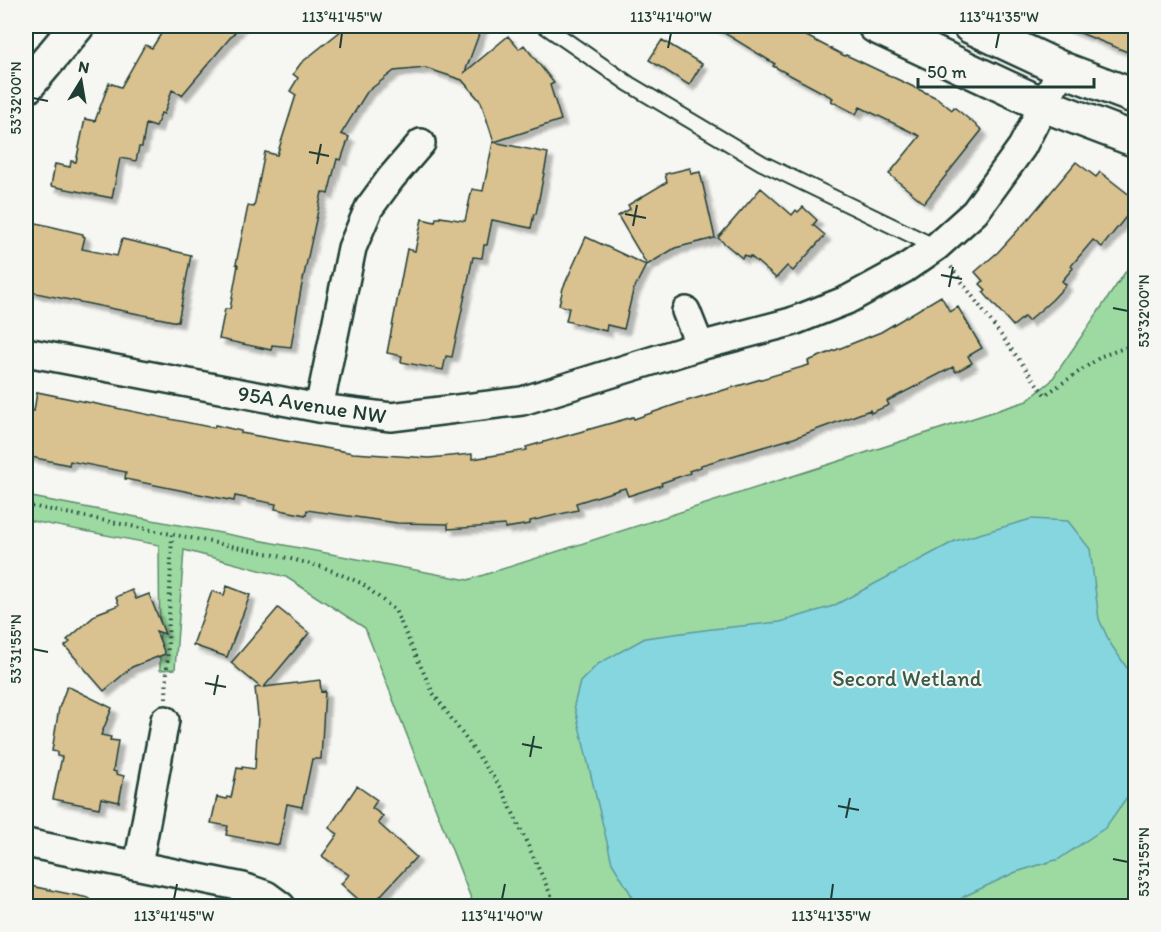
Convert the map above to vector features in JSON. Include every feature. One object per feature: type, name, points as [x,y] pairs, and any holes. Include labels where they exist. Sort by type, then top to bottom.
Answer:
[{"type":"street","points":[[26,87],[77,26]]},
{"type":"street","points":[[875,26],[1044,105],[1136,140]]},
{"type":"street","points":[[970,26],[1062,69],[1136,97]]},
{"type":"street","name":"95A Avenue NW","points":[[26,352],[319,408],[391,417],[522,401],[700,346],[791,322],[847,300],[904,269],[936,247],[975,212],[1022,147],[1062,69]]},
{"type":"street","points":[[319,408],[352,248],[369,208],[421,143]]},
{"type":"street","points":[[686,311],[700,346]]},
{"type":"street","points":[[138,865],[165,720]]},
{"type":"street","points":[[26,843],[243,887],[274,901]]},
{"type":"lane","points":[[545,26],[629,84],[762,162],[936,247]]},
{"type":"path","points":[[936,247],[1045,395],[1102,356],[1136,344]]},
{"type":"path","points":[[26,505],[323,567],[361,583],[395,610],[433,693],[502,789],[556,906]]},
{"type":"path","points":[[165,720],[172,534]]},
{"type":"green space","name":"Secord Wetland","points":[[1135,258],[1135,906],[474,906],[365,628],[286,577],[184,550],[175,669],[160,670],[159,545],[26,520],[26,496],[468,580],[1027,401],[1051,381]]},
{"type":"water","points":[[1031,519],[1068,521],[1090,549],[1099,619],[1110,643],[1135,680],[1135,786],[1105,828],[1059,859],[1016,872],[965,896],[951,906],[638,906],[612,863],[574,705],[580,682],[598,664],[645,638],[780,622],[833,606],[955,541]]},
{"type":"building","points":[[166,26],[240,26],[182,95],[172,90],[164,114],[161,113],[156,127],[146,124],[142,147],[139,147],[136,161],[120,158],[112,198],[51,186],[55,164],[70,167],[71,161],[76,162],[85,119],[95,121],[109,83],[121,87],[145,45],[152,48]]},
{"type":"building","points":[[347,26],[482,26],[465,72],[508,36],[519,49],[524,45],[554,83],[550,85],[561,120],[494,142],[481,102],[462,80],[426,68],[394,71],[367,92],[341,134],[349,137],[341,160],[337,159],[328,194],[322,192],[291,347],[272,345],[271,350],[219,339],[225,309],[230,309],[238,265],[236,264],[248,206],[254,207],[265,152],[277,155],[296,95],[290,91],[298,78],[293,74],[301,63]]},
{"type":"building","points":[[713,26],[787,26],[845,56],[937,98],[952,110],[954,107],[982,130],[924,203],[889,174],[920,136],[860,107],[856,114],[831,101],[833,98],[773,66],[775,64]]},
{"type":"building","points":[[1063,26],[1136,26],[1136,39],[1130,53]]},
{"type":"building","points":[[662,40],[702,64],[689,85],[649,60]]},
{"type":"building","points":[[493,142],[548,153],[531,228],[492,220],[482,258],[473,257],[452,357],[446,356],[443,370],[401,362],[402,356],[387,353],[407,249],[415,251],[422,219],[435,222],[436,218],[440,217],[465,221],[472,189],[483,191]]},
{"type":"building","points":[[1076,162],[1096,177],[1100,172],[1136,202],[1102,247],[1093,240],[1071,266],[1073,268],[1062,281],[1066,285],[1052,300],[1028,321],[1024,317],[1013,326],[983,292],[986,290],[980,284],[983,281],[975,272],[998,252]]},
{"type":"building","points":[[690,168],[691,174],[700,172],[715,238],[675,248],[647,265],[618,216],[630,209],[628,205],[667,182],[665,174]]},
{"type":"building","points":[[761,188],[792,215],[803,207],[817,220],[813,225],[825,235],[793,271],[787,266],[776,278],[750,256],[749,258],[745,255],[742,258],[718,238]]},
{"type":"building","points":[[28,221],[83,234],[85,237],[82,249],[117,256],[122,239],[191,255],[178,322],[26,291]]},
{"type":"building","points":[[586,237],[646,265],[633,291],[624,329],[607,325],[606,331],[566,321],[569,308],[559,305],[563,288]]},
{"type":"building","points":[[941,296],[950,312],[958,307],[982,348],[968,356],[972,363],[956,372],[953,367],[887,401],[889,405],[871,413],[870,410],[794,438],[701,465],[689,471],[690,473],[661,483],[662,485],[628,496],[625,488],[576,503],[578,510],[530,521],[530,524],[505,528],[505,525],[448,529],[448,524],[397,523],[307,510],[306,515],[275,509],[276,504],[235,496],[234,501],[125,479],[126,472],[70,461],[69,465],[26,456],[26,425],[29,410],[34,411],[37,392],[353,453],[429,458],[472,454],[472,459],[527,450],[526,447],[633,417],[634,419],[809,365],[808,361],[881,332]]},
{"type":"building","points":[[227,586],[250,595],[227,657],[193,645],[212,591],[224,595]]},
{"type":"building","points":[[132,590],[136,599],[149,594],[165,634],[156,631],[165,654],[132,667],[104,691],[65,646],[70,642],[67,640],[98,613],[119,605],[116,597]]},
{"type":"building","points":[[278,608],[309,633],[264,687],[320,680],[321,692],[325,691],[321,759],[312,759],[302,807],[287,804],[279,845],[226,835],[228,826],[211,823],[217,797],[231,798],[237,768],[255,769],[258,716],[255,688],[260,687],[231,663]]},
{"type":"building","points":[[67,686],[112,708],[101,735],[118,741],[113,771],[124,776],[119,802],[101,798],[99,808],[53,799],[62,757],[52,751],[59,708]]},
{"type":"building","points":[[357,786],[377,800],[372,808],[383,816],[378,823],[416,857],[371,906],[366,906],[341,884],[349,875],[322,856],[338,834],[329,828]]},
{"type":"building","points":[[26,885],[89,898],[88,906],[26,906]]}]
